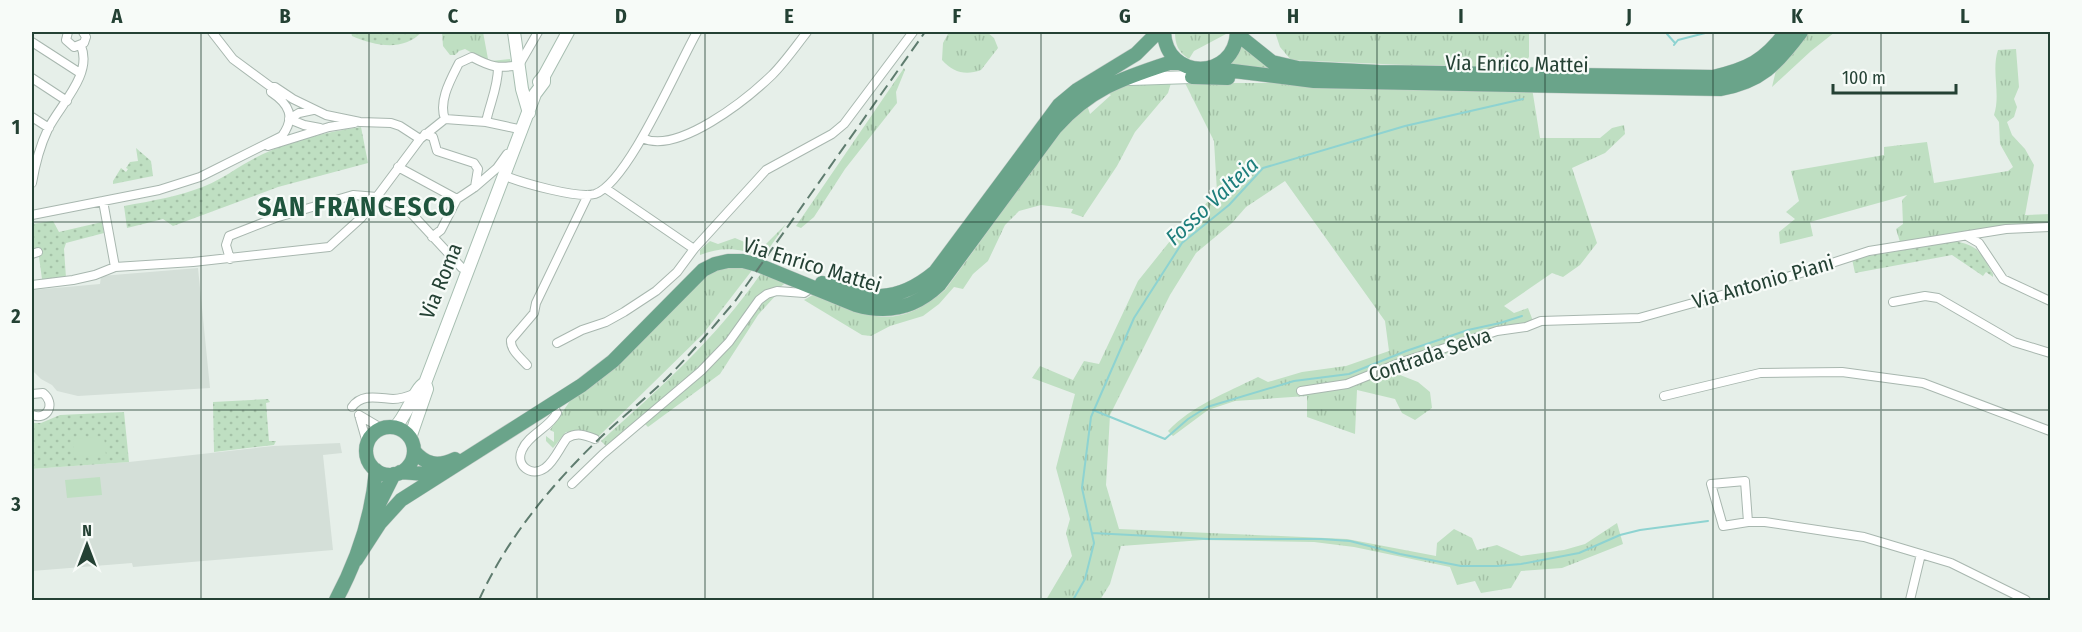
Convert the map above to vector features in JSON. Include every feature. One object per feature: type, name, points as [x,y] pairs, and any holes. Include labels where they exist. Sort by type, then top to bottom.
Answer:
[{"type":"main road","points":[[514,32],[522,90],[529,114]]},
{"type":"main road","name":"Via Roma","points":[[336,600],[356,560],[374,496],[376,470],[367,458],[367,443],[372,434],[388,428],[406,415],[421,388],[505,176],[520,129],[529,114],[535,92],[568,32]]},
{"type":"main road","name":"Via Enrico Mattei","points":[[412,445],[425,462],[446,463],[561,394],[608,358],[698,267],[713,258],[735,255],[869,296],[891,296],[917,285],[935,272],[1059,105],[1077,90],[1136,54],[1158,32]]},
{"type":"main road","points":[[1164,32],[1166,47],[1192,68],[1314,81]]},
{"type":"main road","name":"Via Enrico Mattei","points":[[1237,33],[1272,62],[1298,68],[1379,72],[1713,77],[1737,71],[1758,62],[1786,32]]},
{"type":"main road","name":"Via Enrico Mattei","points":[[356,560],[389,512],[401,500],[582,386],[613,361],[695,276],[715,264],[742,261],[871,309],[897,309],[922,299],[939,285],[1055,128],[1071,110],[1103,87],[1120,80],[1169,63],[1192,68],[1314,81],[1720,88],[1740,85],[1760,76],[1780,59],[1801,32]]},
{"type":"main road","points":[[1120,80],[1175,77],[1192,68],[1218,64],[1228,56],[1234,46],[1237,33]]},
{"type":"main road","points":[[521,71],[533,78],[544,76]]},
{"type":"main road","points":[[521,71],[535,92]]},
{"type":"main road","name":"Via Roma","points":[[367,527],[397,473],[409,464],[427,389],[421,388]]},
{"type":"main road","points":[[388,428],[404,431],[412,445]]},
{"type":"main road","points":[[376,470],[384,474],[440,475]]},
{"type":"street","points":[[68,32],[66,36],[68,44],[74,47],[81,46],[85,40],[83,32]]},
{"type":"street","points":[[212,32],[233,59],[271,87],[275,87],[313,110],[360,122],[400,126],[423,136],[433,137],[437,151],[474,163],[478,169],[475,187]]},
{"type":"street","points":[[445,119],[441,111],[449,83],[459,63],[472,57],[489,67],[521,71],[538,32]]},
{"type":"street","points":[[505,176],[541,187],[588,195],[596,194],[605,188],[625,164],[642,138],[697,32]]},
{"type":"street","points":[[642,138],[649,141],[664,141],[705,126],[772,74],[807,32]]},
{"type":"street","points":[[557,342],[615,317],[656,291],[676,272],[693,249],[766,170],[831,134],[844,124],[913,32]]},
{"type":"street","points":[[32,42],[80,74]]},
{"type":"street","points":[[32,183],[36,149],[67,101],[80,74],[85,55],[81,46]]},
{"type":"street","points":[[486,122],[490,103],[495,93],[498,68]]},
{"type":"street","points":[[32,78],[67,101]]},
{"type":"street","points":[[32,213],[159,190],[200,177],[262,147],[282,136],[290,119],[285,101],[271,92],[271,87]]},
{"type":"street","points":[[290,119],[299,113],[313,110]]},
{"type":"street","points":[[32,117],[49,128]]},
{"type":"street","points":[[290,119],[314,128],[360,122]]},
{"type":"street","points":[[32,285],[73,280],[115,267],[230,259],[329,247],[361,218],[423,136],[445,119],[486,122],[520,129],[505,160],[475,187],[457,199],[441,230],[432,237]]},
{"type":"street","points":[[262,147],[275,145],[328,127]]},
{"type":"street","points":[[398,167],[457,199]]},
{"type":"street","points":[[605,188],[693,249]]},
{"type":"street","points":[[230,259],[226,245],[229,236],[275,218],[353,195],[376,197],[411,213],[462,268],[468,271]]},
{"type":"street","points":[[527,365],[514,350],[511,340],[534,313],[536,303],[588,195]]},
{"type":"street","points":[[103,201],[115,267]]},
{"type":"street","name":"Via Antonio Piani","points":[[1560,321],[1639,318],[1801,273],[1869,251],[2006,229],[2050,227]]},
{"type":"street","points":[[1986,253],[1985,244],[1992,232]]},
{"type":"street","points":[[1966,236],[1979,243],[2003,279],[2050,301]]},
{"type":"street","points":[[572,483],[701,371],[729,342],[759,300],[766,294],[777,291],[804,293],[813,287]]},
{"type":"street","points":[[1893,302],[1925,296],[1938,298],[2014,342],[2050,353]]},
{"type":"street","name":"Contrada Selva","points":[[1301,391],[1347,384],[1402,362],[1497,331],[1526,327],[1541,321],[1560,321]]},
{"type":"street","points":[[1664,396],[1760,373],[1842,372],[1923,383],[2050,430]]},
{"type":"street","points":[[352,407],[360,399],[383,396],[393,399],[421,388]]},
{"type":"street","points":[[32,394],[43,393],[50,403],[49,410],[44,415],[36,417],[32,415]]},
{"type":"street","points":[[553,406],[557,413],[552,422],[529,440],[522,449],[519,458],[526,470],[533,472],[545,468],[571,435],[582,435],[597,441],[603,454]]},
{"type":"street","points":[[367,443],[359,415],[388,428]]},
{"type":"street","points":[[1748,522],[1745,481],[1711,483],[1723,526],[1765,522],[1864,537],[1970,571],[2026,600]]},
{"type":"street","points":[[1910,600],[1921,554]]},
{"type":"shaded area","points":[[198,268],[210,388],[78,396],[57,391],[32,370],[32,290],[100,284],[101,276]]},
{"type":"shaded area","points":[[340,443],[342,453],[323,455],[333,550],[133,567],[132,563],[32,571],[32,469],[129,462],[273,446]]},
{"type":"green space","points":[[351,32],[422,32],[406,42],[388,45],[361,40],[352,36]]},
{"type":"green space","points":[[442,32],[483,32],[488,59],[491,61],[510,59],[511,62],[492,64],[465,49],[455,55],[450,55],[443,46]]},
{"type":"green space","points":[[949,32],[987,32],[994,38],[998,48],[981,70],[970,73],[960,72],[942,60],[943,43]]},
{"type":"green space","points":[[1175,32],[1225,32],[1226,34],[1194,51],[1189,59],[1178,47]]},
{"type":"green space","points":[[1275,32],[1533,32],[1529,34],[1529,57],[1521,67],[1291,60],[1280,47]]},
{"type":"green space","points":[[1809,32],[1835,32],[1772,87],[1776,70],[1793,54]]},
{"type":"green space","points":[[1241,44],[1263,63],[1290,72],[1229,66]]},
{"type":"green space","points":[[2016,49],[2019,87],[2014,99],[2017,107],[2014,117],[2007,122],[2012,135],[2025,149],[2034,165],[2025,215],[2050,214],[2050,225],[1900,242],[1896,229],[1903,224],[1902,200],[1907,195],[1810,222],[1813,236],[1780,244],[1779,232],[1795,219],[1786,212],[1799,201],[1791,171],[1884,155],[1884,147],[1927,142],[1934,183],[2008,171],[2013,167],[2000,144],[1999,122],[1994,115],[1997,99],[1995,66],[1998,50]]},
{"type":"green space","points":[[904,68],[896,92],[897,103],[845,169],[814,217],[801,228],[796,226]]},
{"type":"green space","points":[[1123,83],[1171,83],[1168,93],[1135,132],[1117,166],[1083,217],[1071,213],[1073,209],[1041,205],[1019,211],[1005,225],[988,261],[973,274],[963,289],[954,287],[939,304],[923,316],[890,326],[871,336],[862,335],[804,300],[816,293],[851,309],[881,317],[911,312],[927,303],[945,290],[1063,128],[1087,105],[1090,114],[1111,95],[1105,92]]},
{"type":"green space","points":[[1185,83],[1318,83],[1532,88],[1540,138],[1600,138],[1612,128],[1624,125],[1625,134],[1605,153],[1572,168],[1597,243],[1580,265],[1563,277],[1552,273],[1504,306],[1514,313],[1528,308],[1533,321],[1395,373],[1418,382],[1430,392],[1432,408],[1415,420],[1402,413],[1395,399],[1357,390],[1355,434],[1307,417],[1307,396],[1235,401],[1208,410],[1173,436],[1168,431],[1199,407],[1258,377],[1268,382],[1302,372],[1346,366],[1389,351],[1385,321],[1285,181],[1246,207],[1232,223],[1196,253],[1170,295],[1110,415],[1106,485],[1119,529],[1347,539],[1436,556],[1437,543],[1454,529],[1472,538],[1477,550],[1497,545],[1521,556],[1564,550],[1585,544],[1617,523],[1623,544],[1562,568],[1521,571],[1511,588],[1481,593],[1475,581],[1457,585],[1450,567],[1354,547],[1314,542],[1203,540],[1121,546],[1110,584],[1100,600],[1046,600],[1072,556],[1066,533],[1070,519],[1056,468],[1075,394],[1032,378],[1040,366],[1073,380],[1084,361],[1099,364],[1138,281],[1170,241],[1217,192],[1214,141]]},
{"type":"green space","points":[[361,127],[368,163],[278,187],[173,226],[163,219],[127,228],[124,206],[205,186],[274,149],[298,141]]},
{"type":"green space","points":[[136,148],[151,161],[153,176],[113,184],[121,168],[126,172],[130,162],[138,161]]},
{"type":"green space","points":[[53,221],[59,232],[102,222],[104,233],[66,243],[64,249],[66,278],[42,279],[38,250],[32,251],[32,224]]},
{"type":"green space","points":[[786,224],[763,257],[731,249],[716,250],[700,255],[700,250],[710,241],[718,244],[735,238],[761,249]]},
{"type":"green space","points":[[1954,241],[1969,245],[1978,251],[1993,277],[1986,272],[1983,276],[1952,255],[1855,273],[1852,259]]},
{"type":"green space","points":[[729,265],[753,269],[703,334],[598,437],[585,431],[566,432],[553,448],[546,441],[546,436],[554,442],[554,432],[550,430],[570,401],[591,387],[615,365],[706,272]]},
{"type":"green space","points":[[762,272],[788,281],[774,289],[699,369],[606,446],[601,441],[666,382],[706,341]]},
{"type":"green space","points":[[776,295],[758,315],[720,374],[648,427],[644,423],[707,368],[765,299]]},
{"type":"green space","points":[[268,399],[270,402],[266,403],[269,441],[276,441],[274,445],[214,452],[213,402]]},
{"type":"green space","points":[[124,412],[129,462],[32,469],[32,423],[41,423],[60,415]]},
{"type":"green space","points":[[104,436],[106,455],[74,457],[73,439]]},
{"type":"green space","points":[[100,477],[102,495],[67,498],[65,480]]},
{"type":"waterway","points":[[1670,32],[1667,34],[1675,43]]},
{"type":"waterway","points":[[1674,45],[1678,40],[1709,32]]},
{"type":"waterway","name":"Fosso Valteia","points":[[1073,600],[1085,579],[1094,543],[1082,488],[1091,417],[1134,318],[1182,243],[1229,205],[1263,168],[1405,126],[1523,99]]},
{"type":"waterway","points":[[1093,410],[1165,439],[1188,419],[1207,407],[1294,381],[1349,374],[1406,351],[1468,330],[1522,316]]},
{"type":"waterway","points":[[1092,533],[1209,539],[1350,541],[1461,566],[1497,566],[1579,553],[1620,535],[1640,530],[1708,521]]},
{"type":"railway","points":[[479,600],[503,555],[548,493],[601,437],[675,370],[736,300],[925,32]]},
{"type":"district","name":"SAN FRANCESCO","points":[[357,207]]}]
